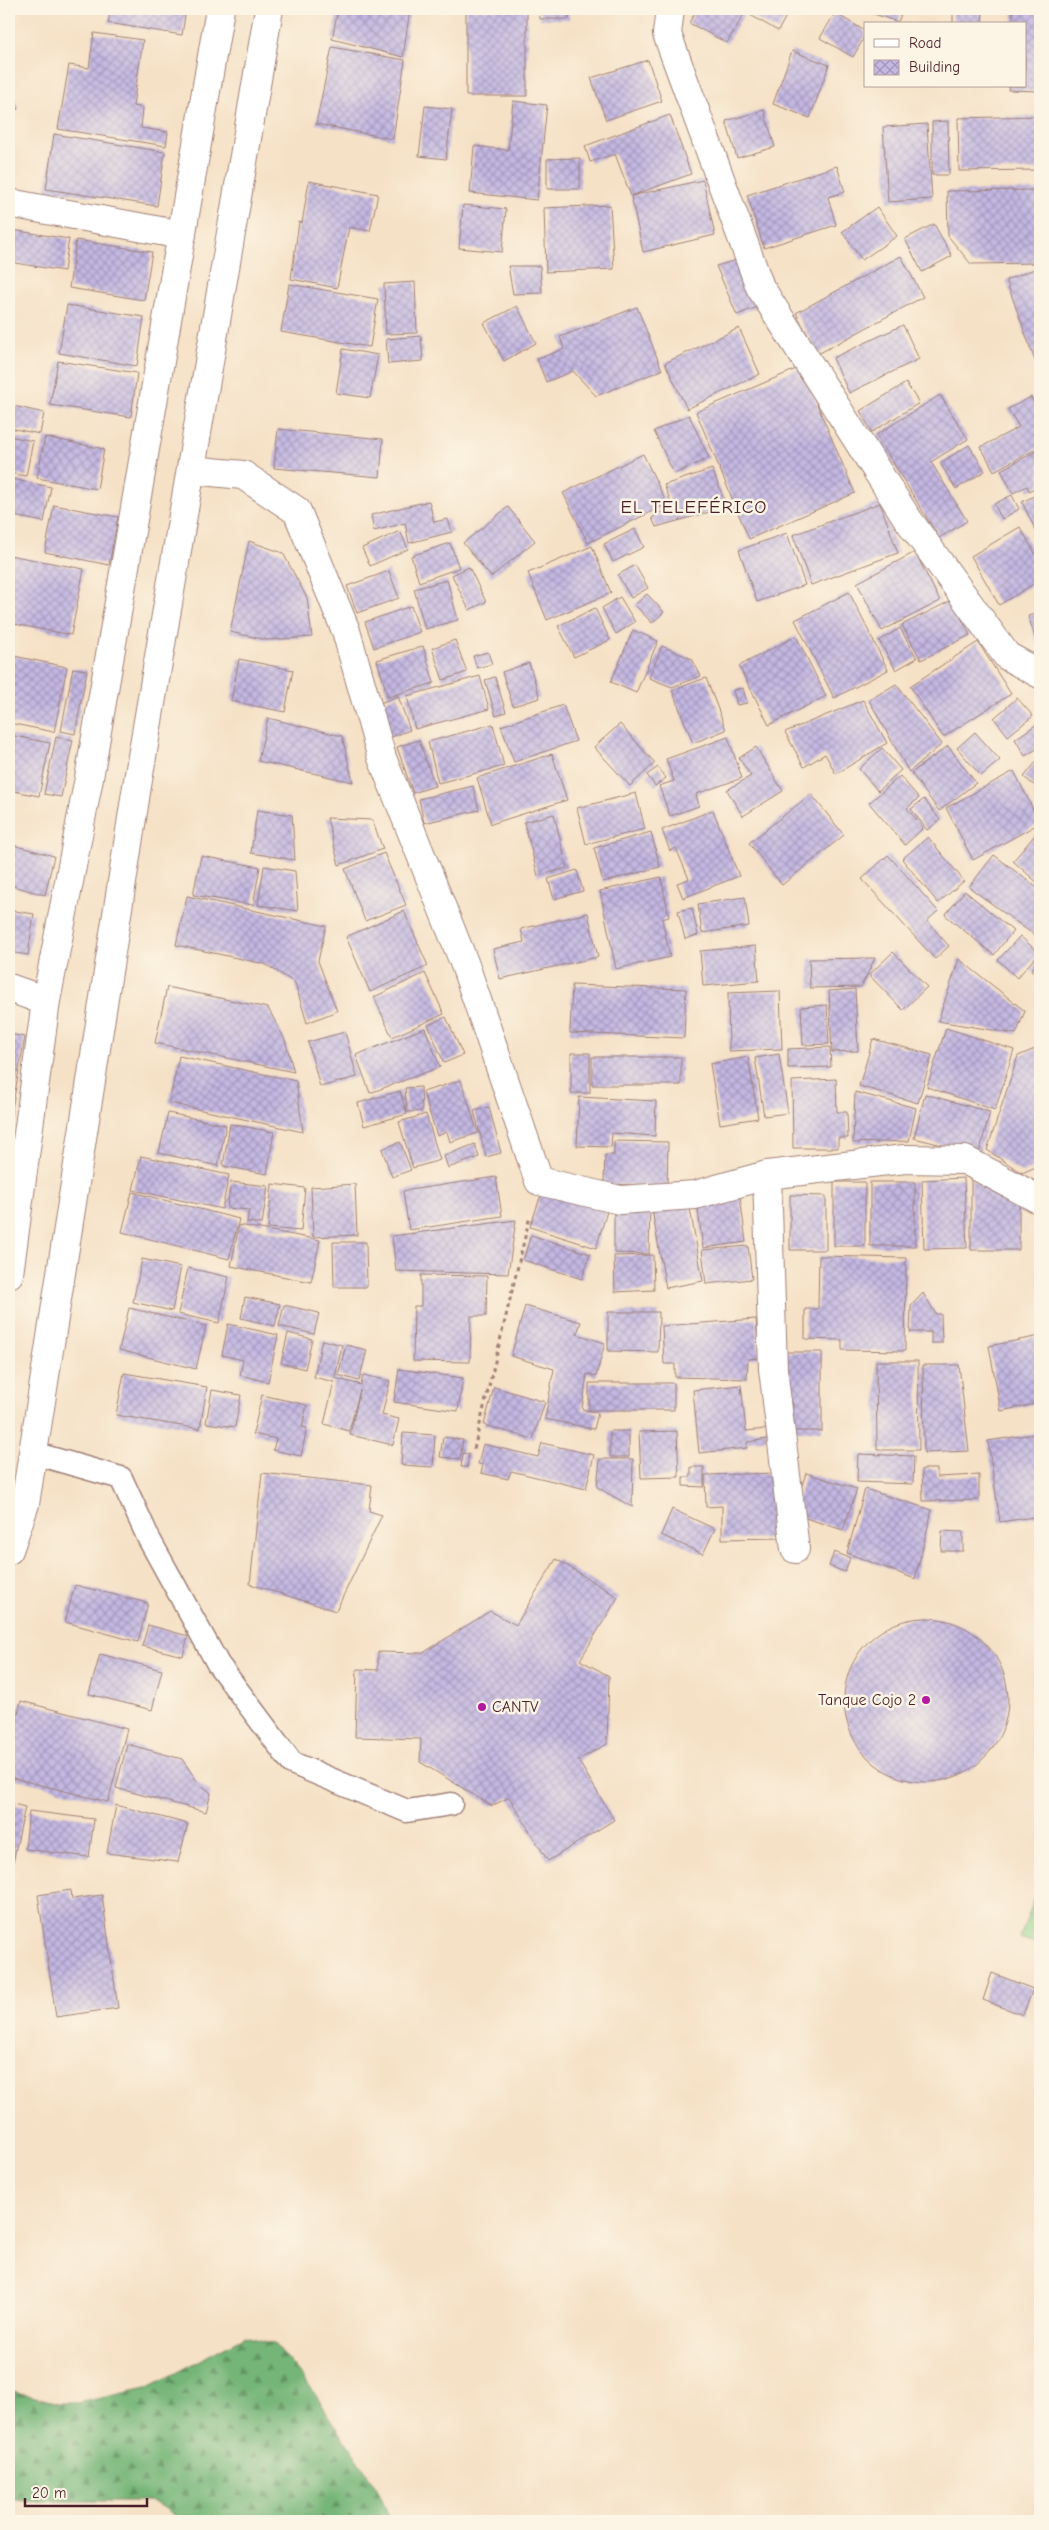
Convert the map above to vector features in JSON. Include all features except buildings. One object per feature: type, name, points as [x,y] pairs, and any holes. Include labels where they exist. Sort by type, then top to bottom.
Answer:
[{"type":"street","points":[[9,1274],[46,1001],[90,778],[220,9]]},
{"type":"street","points":[[9,1550],[25,1504],[34,1453],[137,786],[269,9]]},
{"type":"street","points":[[670,9],[667,34],[760,287],[912,526],[1007,656],[1040,674]]},
{"type":"street","points":[[9,203],[182,235]]},
{"type":"street","points":[[191,470],[243,475],[297,511],[346,631],[382,758],[465,965],[539,1181],[620,1200],[695,1195],[767,1175],[904,1159],[965,1160],[1040,1200]]},
{"type":"street","points":[[9,988],[46,1001]]},
{"type":"street","points":[[767,1175],[773,1368],[795,1549]]},
{"type":"lane","points":[[34,1453],[120,1478],[149,1539],[218,1664],[292,1763],[407,1811],[451,1804]]},
{"type":"path","points":[[474,1449],[539,1181]]},
{"type":"green space","points":[[1040,1883],[1040,1945],[1020,1938]]},
{"type":"green space","points":[[245,2336],[274,2344],[309,2385],[377,2489],[391,2521],[185,2521],[153,2501],[33,2501],[9,2498],[9,2390],[58,2403],[78,2403],[147,2388]]},
{"type":"place","name":"Tanque Cojo 2","points":[[926,1700]]},
{"type":"place","name":"CANTV","points":[[482,1707]]},
{"type":"district","name":"EL TELEFÉRICO","points":[[694,507]]}]
